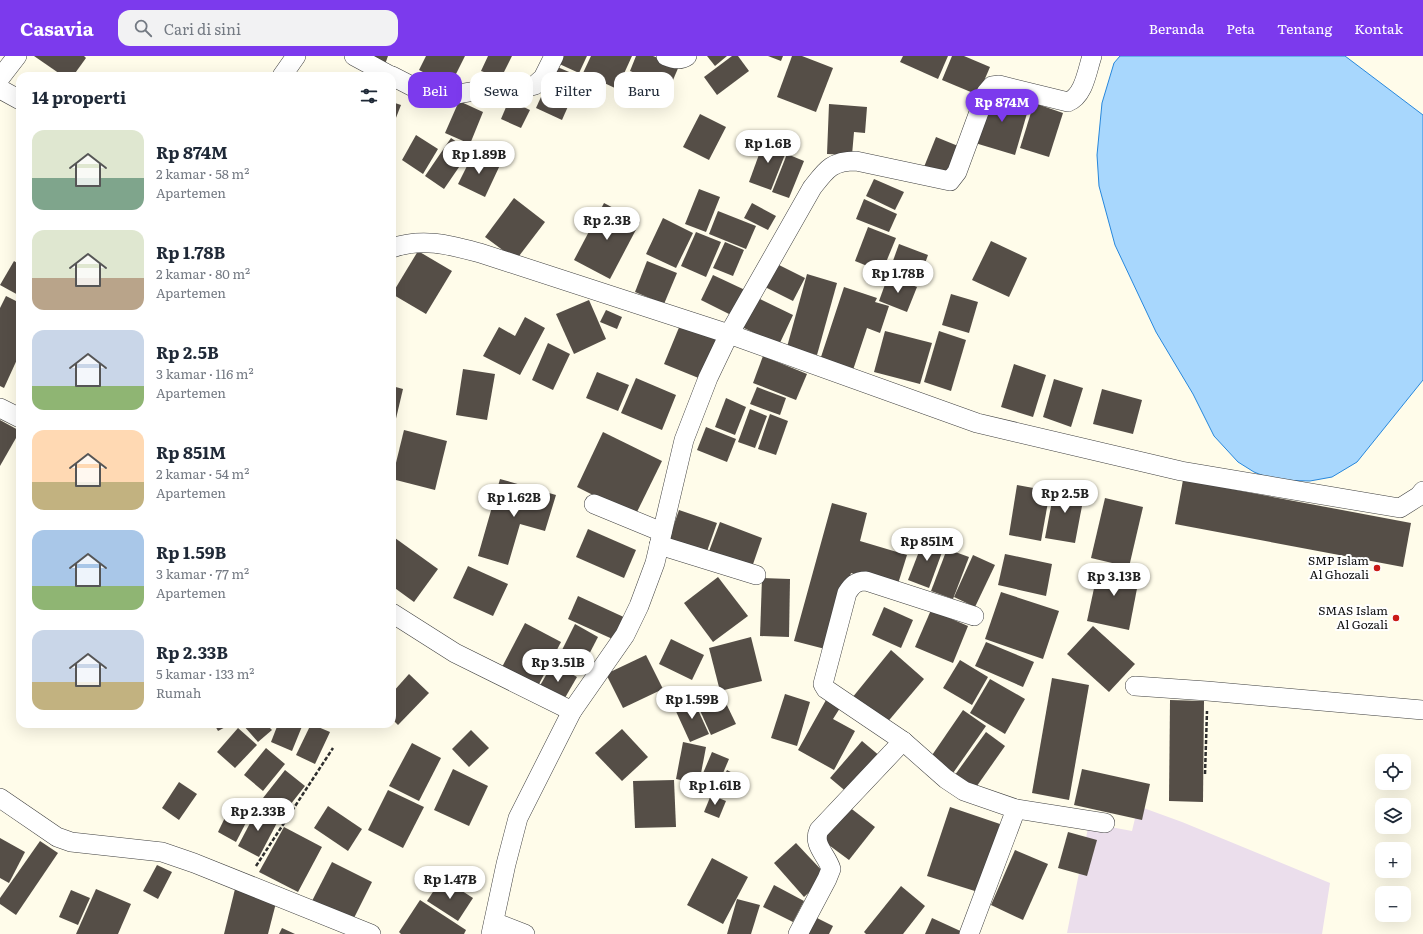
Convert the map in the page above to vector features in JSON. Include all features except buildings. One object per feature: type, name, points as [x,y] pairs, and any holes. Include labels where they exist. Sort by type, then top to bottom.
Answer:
[{"type":"street","points":[[0,78],[16,56]]},
{"type":"street","points":[[285,72],[296,56]]},
{"type":"street","points":[[354,56],[384,72]]},
{"type":"street","points":[[396,78],[427,94],[440,97],[499,87],[527,87],[535,85],[543,78],[554,56]]},
{"type":"street","points":[[666,56],[676,59],[683,59],[687,56]]},
{"type":"street","points":[[525,934],[493,928],[506,864],[518,818],[572,711],[625,635],[642,599],[655,563],[684,440],[708,378],[729,334],[812,188],[824,172],[834,164],[842,161],[856,161],[950,181],[957,172],[986,93],[992,86],[999,86],[1068,102],[1076,97],[1081,90],[1092,56]]},
{"type":"street","points":[[0,89],[16,98]]},
{"type":"street","points":[[396,246],[402,244],[422,242],[442,243],[480,252],[729,334],[978,423],[1159,466],[1400,508],[1423,491]]},
{"type":"street","points":[[0,408],[16,416]]},
{"type":"street","points":[[594,504],[660,538],[756,575]]},
{"type":"street","points":[[974,616],[866,581],[858,581],[851,586],[846,593],[823,684],[826,689],[903,741],[946,779],[964,791],[1016,809],[1105,823]]},
{"type":"street","points":[[396,616],[455,653],[572,711]]},
{"type":"street","points":[[1135,686],[1207,690],[1423,710]]},
{"type":"street","points":[[798,934],[831,869],[817,841],[816,836],[819,830],[903,741]]},
{"type":"street","points":[[0,798],[57,837],[71,842],[162,852],[194,863],[371,934]]},
{"type":"street","points":[[969,934],[1016,809]]},
{"type":"path","points":[[1206,774],[1207,690]]},
{"type":"path","points":[[259,862],[333,748]]},
{"type":"shaded area","points":[[1138,806],[1182,822],[1330,883],[1322,934],[1067,933],[1089,823],[1132,831]]},
{"type":"water","points":[[1120,56],[1345,56],[1423,115],[1423,380],[1357,462],[1332,477],[1310,481],[1274,480],[1254,472],[1238,462],[1214,436],[1193,394],[1156,332],[1115,245],[1099,186],[1097,155],[1102,103],[1114,63]]},
{"type":"place","name":"SMP Islam Al Ghozali","points":[[1377,568]]},
{"type":"place","name":"SMAS Islam Al Gozali","points":[[1396,618]]}]
